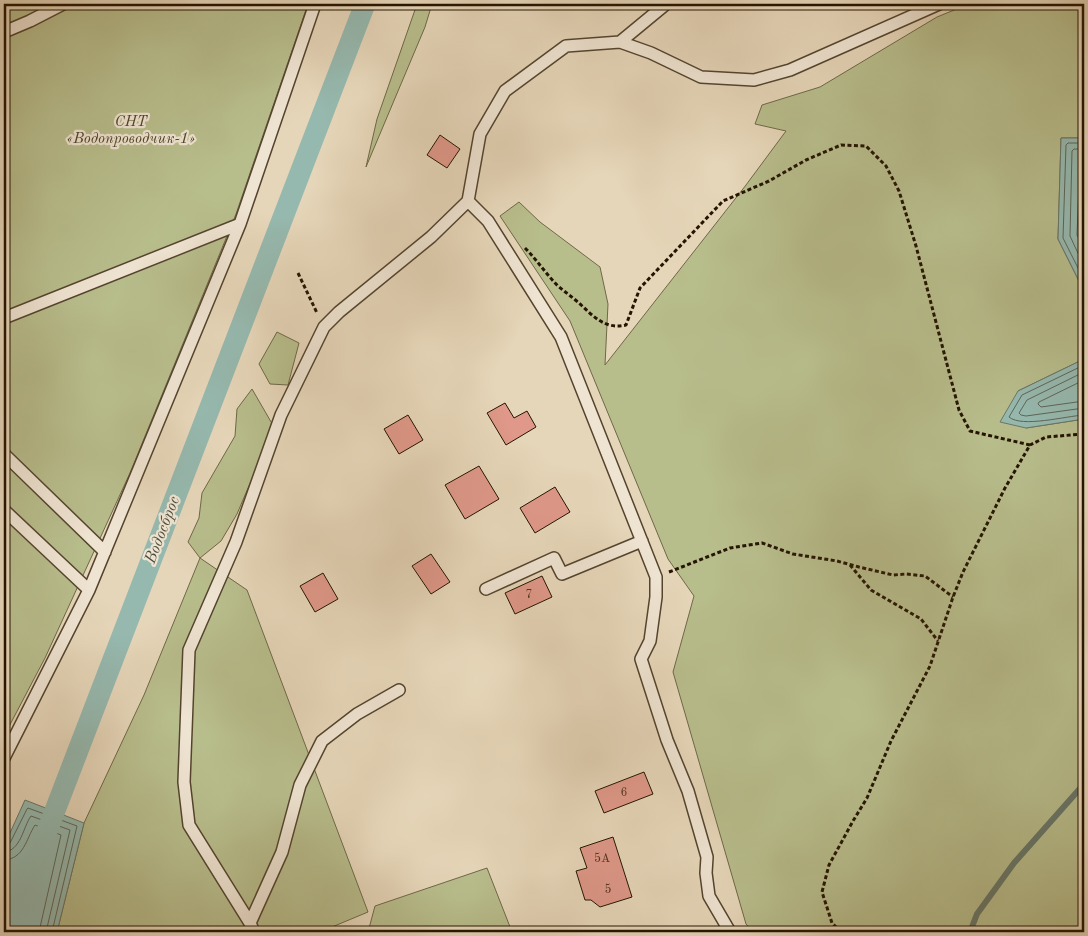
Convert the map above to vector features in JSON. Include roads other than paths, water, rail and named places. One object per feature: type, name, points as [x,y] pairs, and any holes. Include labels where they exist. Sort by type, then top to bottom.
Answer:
[{"type":"lane","points":[[4,32],[63,4]]},
{"type":"lane","points":[[4,758],[89,590],[105,552],[240,224],[315,4]]},
{"type":"lane","points":[[620,42],[666,4]]},
{"type":"lane","points":[[252,928],[189,825],[184,782],[189,650],[236,542],[282,415],[324,328],[339,312],[431,236],[468,201],[480,134],[505,91],[566,46],[620,42],[652,53],[701,76],[754,80],[790,70],[939,4]]},
{"type":"lane","points":[[468,201],[488,221],[561,337],[656,577],[656,597],[650,641],[642,659],[667,740],[688,790],[707,857],[706,873],[709,896],[730,932]]},
{"type":"lane","points":[[4,318],[240,224]]},
{"type":"lane","points":[[4,454],[105,552]]},
{"type":"lane","points":[[4,510],[89,590]]},
{"type":"lane","points":[[486,589],[554,558],[562,574],[642,541]]},
{"type":"lane","points":[[252,928],[282,852],[300,785],[322,741],[357,714],[400,690]]},
{"type":"water","points":[[1061,138],[1084,138],[1084,291],[1058,239]]},
{"type":"water","points":[[1084,359],[1084,419],[1026,428],[1000,422],[1018,391]]},
{"type":"water","points":[[25,800],[84,823],[57,932],[4,932],[4,846]]},
{"type":"waterway","name":"Водосброс","points":[[44,839],[365,4]]},
{"type":"waterway","points":[[970,932],[977,914],[1014,863],[1084,784]]},
{"type":"park label","name":"СНТ «Водопроводчик-1»","points":[[131,130]]}]
